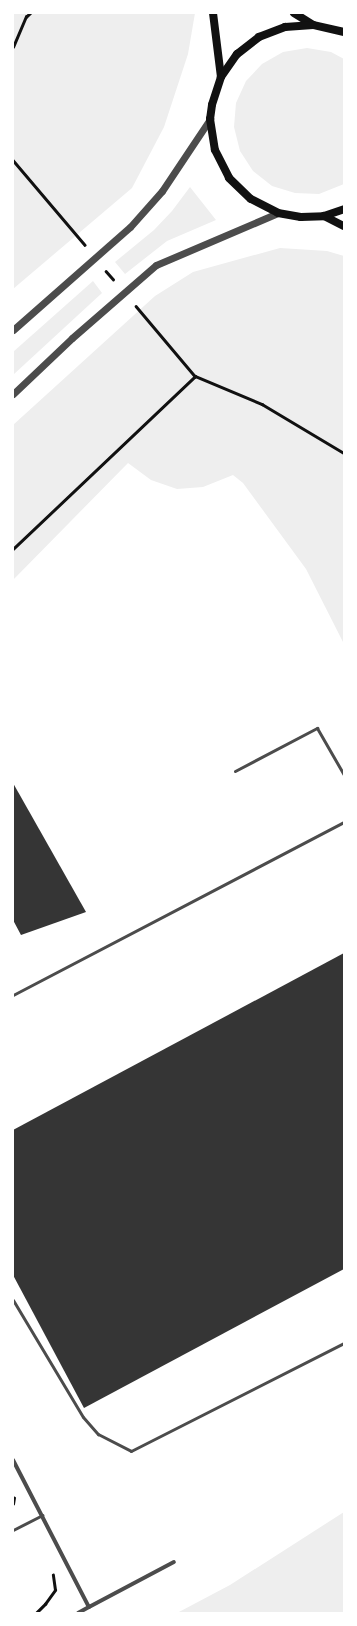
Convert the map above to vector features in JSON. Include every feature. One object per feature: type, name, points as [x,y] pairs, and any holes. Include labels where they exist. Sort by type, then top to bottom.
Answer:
[{"type":"main road","points":[[213,13],[221,77]]},
{"type":"main road","points":[[294,13],[313,25]]},
{"type":"main road","points":[[344,32],[313,25],[285,27],[259,37],[237,54],[221,77],[212,105],[210,120],[215,150],[229,178],[251,199],[278,213],[301,217],[324,216],[344,209]]},
{"type":"main road","points":[[324,216],[344,226]]},
{"type":"street","points":[[13,330],[130,227],[162,191],[210,120]]},
{"type":"street","points":[[13,394],[72,338],[156,264],[278,213]]},
{"type":"street","points":[[13,1460],[89,1607]]},
{"type":"street","points":[[78,1613],[174,1562]]},
{"type":"lane","points":[[235,771],[317,728],[344,775]]},
{"type":"lane","points":[[13,995],[344,822]]},
{"type":"lane","points":[[13,1300],[84,1417],[98,1434],[131,1451],[344,1343]]},
{"type":"lane","points":[[13,1530],[42,1515]]},
{"type":"path","points":[[13,47],[26,17],[30,13]]},
{"type":"path","points":[[13,549],[195,376],[262,404],[344,453]]},
{"type":"path","points":[[36,1613],[45,1604],[55,1590],[52,1571]]},
{"type":"shaded area","points":[[13,13],[195,13],[188,54],[164,127],[132,188],[13,289]]},
{"type":"shaded area","points":[[307,48],[331,52],[344,59],[344,184],[319,194],[295,193],[272,186],[253,171],[240,151],[234,127],[236,103],[246,81],[262,64],[283,52]]},
{"type":"shaded area","points":[[190,187],[216,220],[167,241],[125,274],[115,262],[154,230],[172,211]]},
{"type":"shaded area","points":[[280,248],[327,251],[344,256],[344,644],[306,569],[243,483],[233,475],[203,487],[177,489],[151,480],[128,463],[13,580],[13,425],[155,296],[193,272]]},
{"type":"shaded area","points":[[93,281],[102,293],[13,375],[13,352]]},
{"type":"shaded area","points":[[344,1512],[344,1613],[177,1613],[230,1585]]},
{"type":"building","points":[[13,783],[86,912],[21,935],[13,920]]},
{"type":"building","points":[[344,953],[344,1269],[84,1408],[13,1275],[13,1130]]}]
